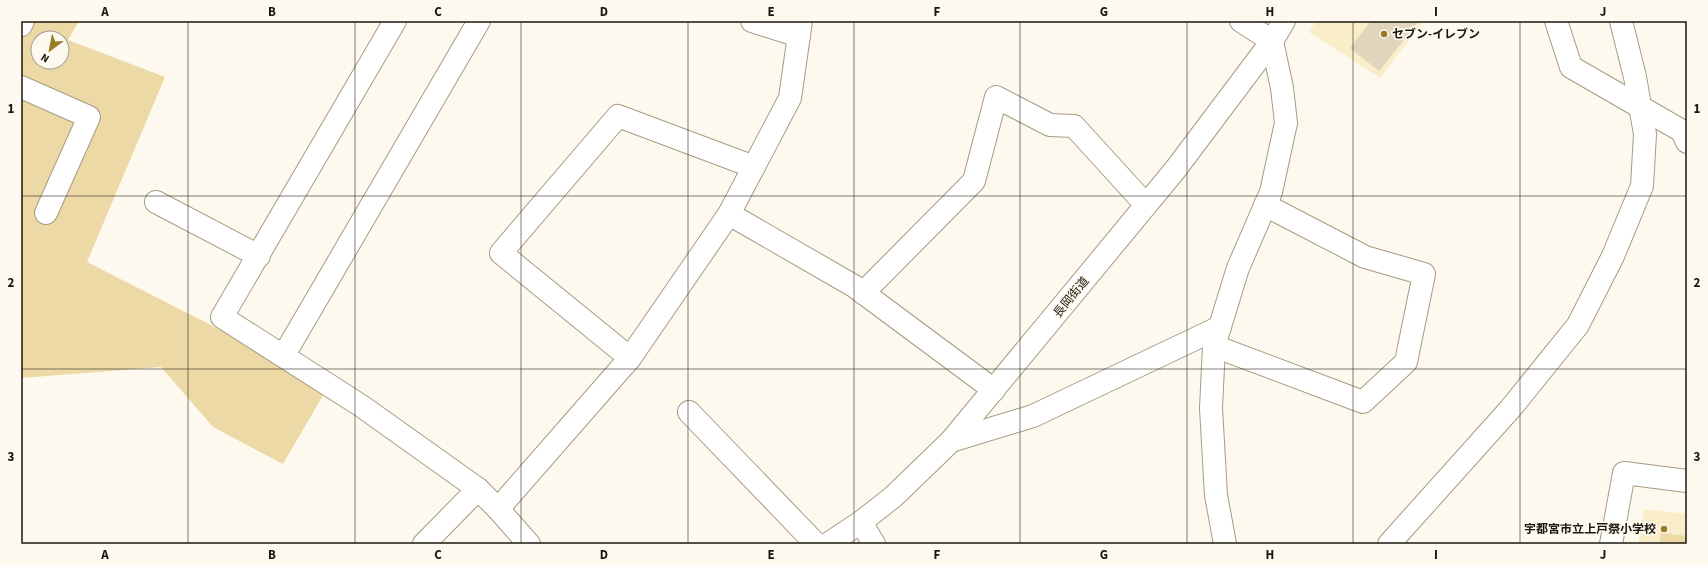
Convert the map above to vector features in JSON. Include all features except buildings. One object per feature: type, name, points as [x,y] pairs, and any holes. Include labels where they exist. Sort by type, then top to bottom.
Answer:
[{"type":"street","points":[[21,25],[23,21]]},
{"type":"street","points":[[395,21],[259,256],[222,316],[360,405],[478,489],[529,544]]},
{"type":"street","points":[[284,355],[479,21]]},
{"type":"street","points":[[498,509],[630,358],[729,214],[790,98],[800,28],[752,21]]},
{"type":"street","points":[[1226,544],[1215,488],[1211,408],[1217,336],[1238,268],[1270,192],[1286,123],[1282,88],[1272,41],[1241,21]]},
{"type":"street","name":"長岡街道","points":[[828,544],[861,522],[893,497],[951,441],[1175,170],[1272,41],[1284,21]]},
{"type":"street","points":[[1556,21],[1571,67],[1682,130],[1687,142]]},
{"type":"street","points":[[1389,544],[1511,408],[1578,325],[1613,256],[1642,186],[1644,134],[1621,21]]},
{"type":"street","points":[[21,87],[89,117],[46,213]]},
{"type":"street","points":[[863,293],[974,181],[996,97],[1050,125],[1074,126],[1146,205]]},
{"type":"street","points":[[630,358],[500,253],[618,116],[754,167]]},
{"type":"street","points":[[156,202],[259,256]]},
{"type":"street","points":[[951,441],[1033,416],[1217,336],[1363,402],[1406,362],[1424,274],[1365,257],[1265,205]]},
{"type":"street","points":[[729,214],[854,286],[994,390]]},
{"type":"street","points":[[689,412],[816,544]]},
{"type":"street","points":[[1611,544],[1624,472],[1687,481]]},
{"type":"street","points":[[424,544],[478,489]]},
{"type":"street","points":[[861,522],[874,544]]},
{"type":"shaded area","points":[[21,21],[79,21],[70,37],[70,30],[30,30],[30,70],[70,70],[70,41],[165,77],[87,262],[329,385],[283,464],[213,427],[161,367],[21,378]]},
{"type":"shaded area","points":[[1316,21],[1424,21],[1380,78],[1309,32]]},
{"type":"shaded area","name":"宇都宮市立上戸祭小学校","points":[[1644,509],[1687,514],[1687,544],[1638,544]]},
{"type":"shaded area","points":[[1661,533],[1687,536],[1687,544],[1659,544]]},
{"type":"place","name":"セブン-イレブン","points":[[1384,34]]},
{"type":"place","name":"宇都宮市立上戸祭小学校","points":[[1664,529]]}]
